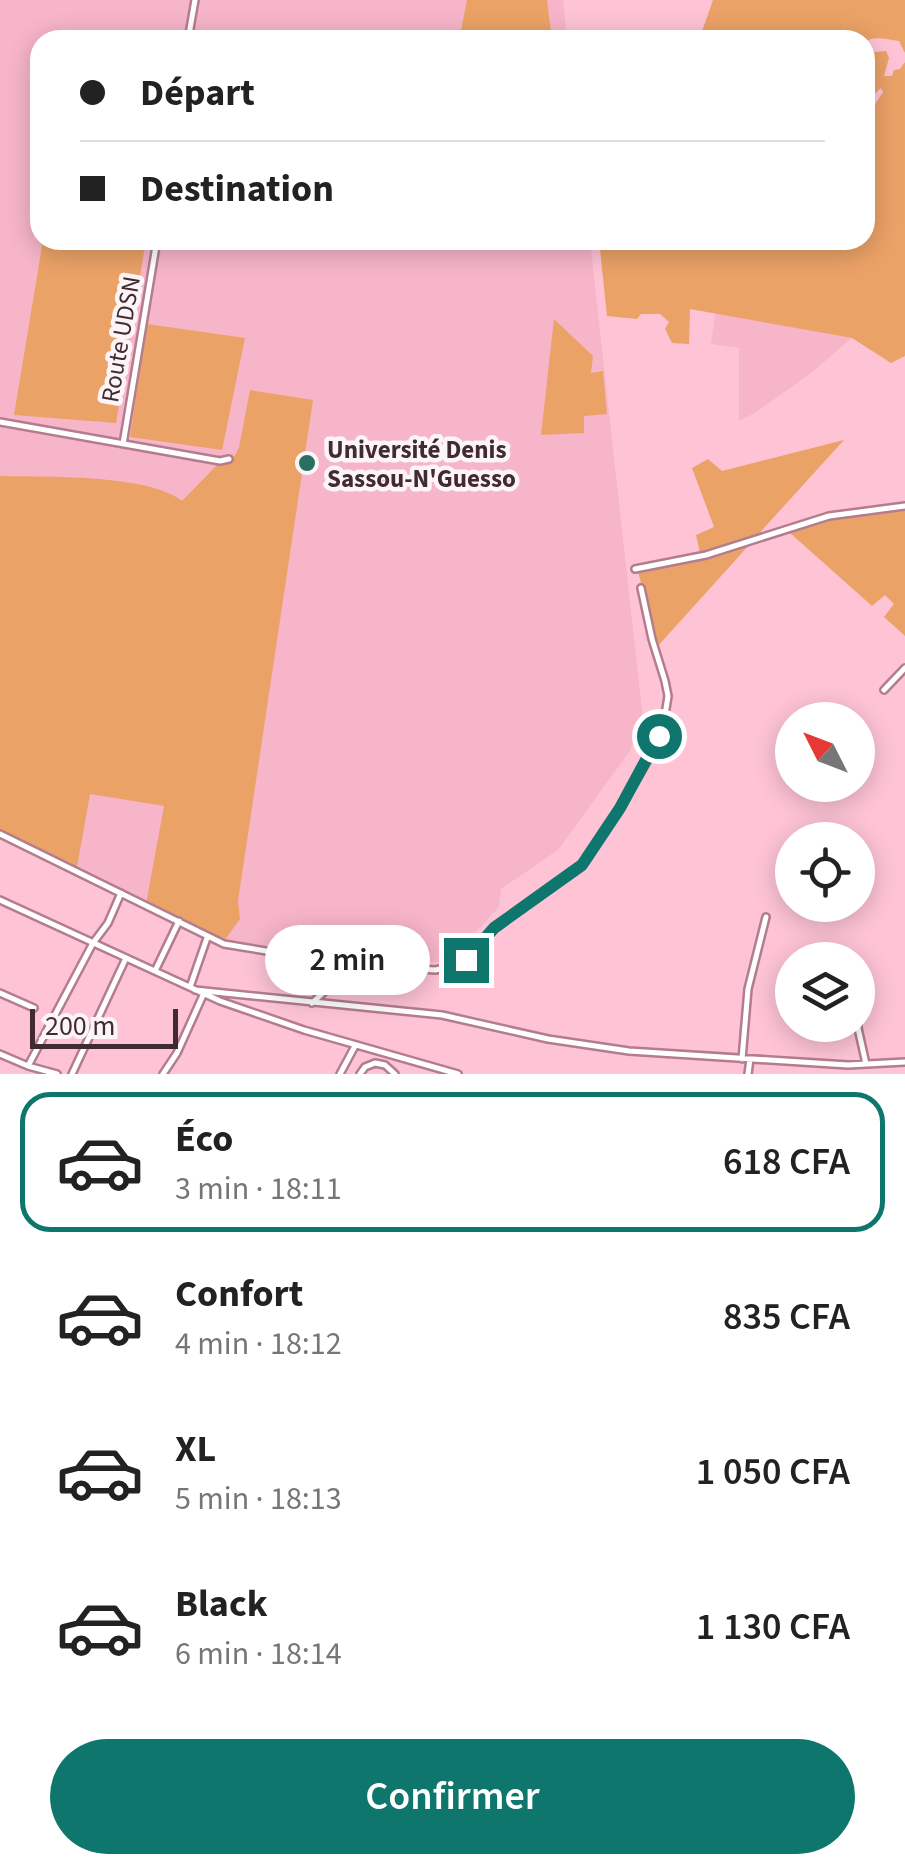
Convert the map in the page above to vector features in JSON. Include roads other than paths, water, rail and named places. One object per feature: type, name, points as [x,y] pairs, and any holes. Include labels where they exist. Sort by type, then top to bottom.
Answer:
[{"type":"street","points":[[190,30],[195,0]]},
{"type":"street","name":"Route UDSN","points":[[123,444],[155,250]]},
{"type":"street","points":[[0,422],[220,462],[229,459]]},
{"type":"street","points":[[636,569],[706,554],[829,516],[905,506]]},
{"type":"street","points":[[0,834],[224,944],[339,963],[435,970],[456,966],[494,928],[582,865],[648,760],[659,736],[668,696],[641,588]]},
{"type":"street","points":[[884,690],[905,668]]},
{"type":"street","points":[[28,1066],[93,943],[108,923],[121,892]]},
{"type":"street","points":[[0,900],[258,1016],[458,1074]]},
{"type":"street","points":[[748,1074],[748,989],[766,916]]},
{"type":"street","points":[[154,971],[180,922]]},
{"type":"street","points":[[193,988],[207,937]]},
{"type":"street","points":[[72,1074],[126,958]]},
{"type":"street","points":[[312,1003],[324,992],[339,963]]},
{"type":"street","points":[[193,988],[456,1017],[592,1047],[848,1066],[905,1062]]},
{"type":"street","points":[[0,993],[34,1008]]},
{"type":"street","points":[[166,1073],[204,993]]},
{"type":"street","points":[[861,1042],[866,1064]]},
{"type":"street","points":[[340,1074],[355,1046]]},
{"type":"street","points":[[0,1054],[56,1074]]},
{"type":"street","points":[[360,1074],[375,1062],[395,1074]]},
{"type":"street","points":[[426,1074],[431,1066]]},
{"type":"place","name":"Université Denis Sassou-N'Guesso","points":[[307,463]]}]
